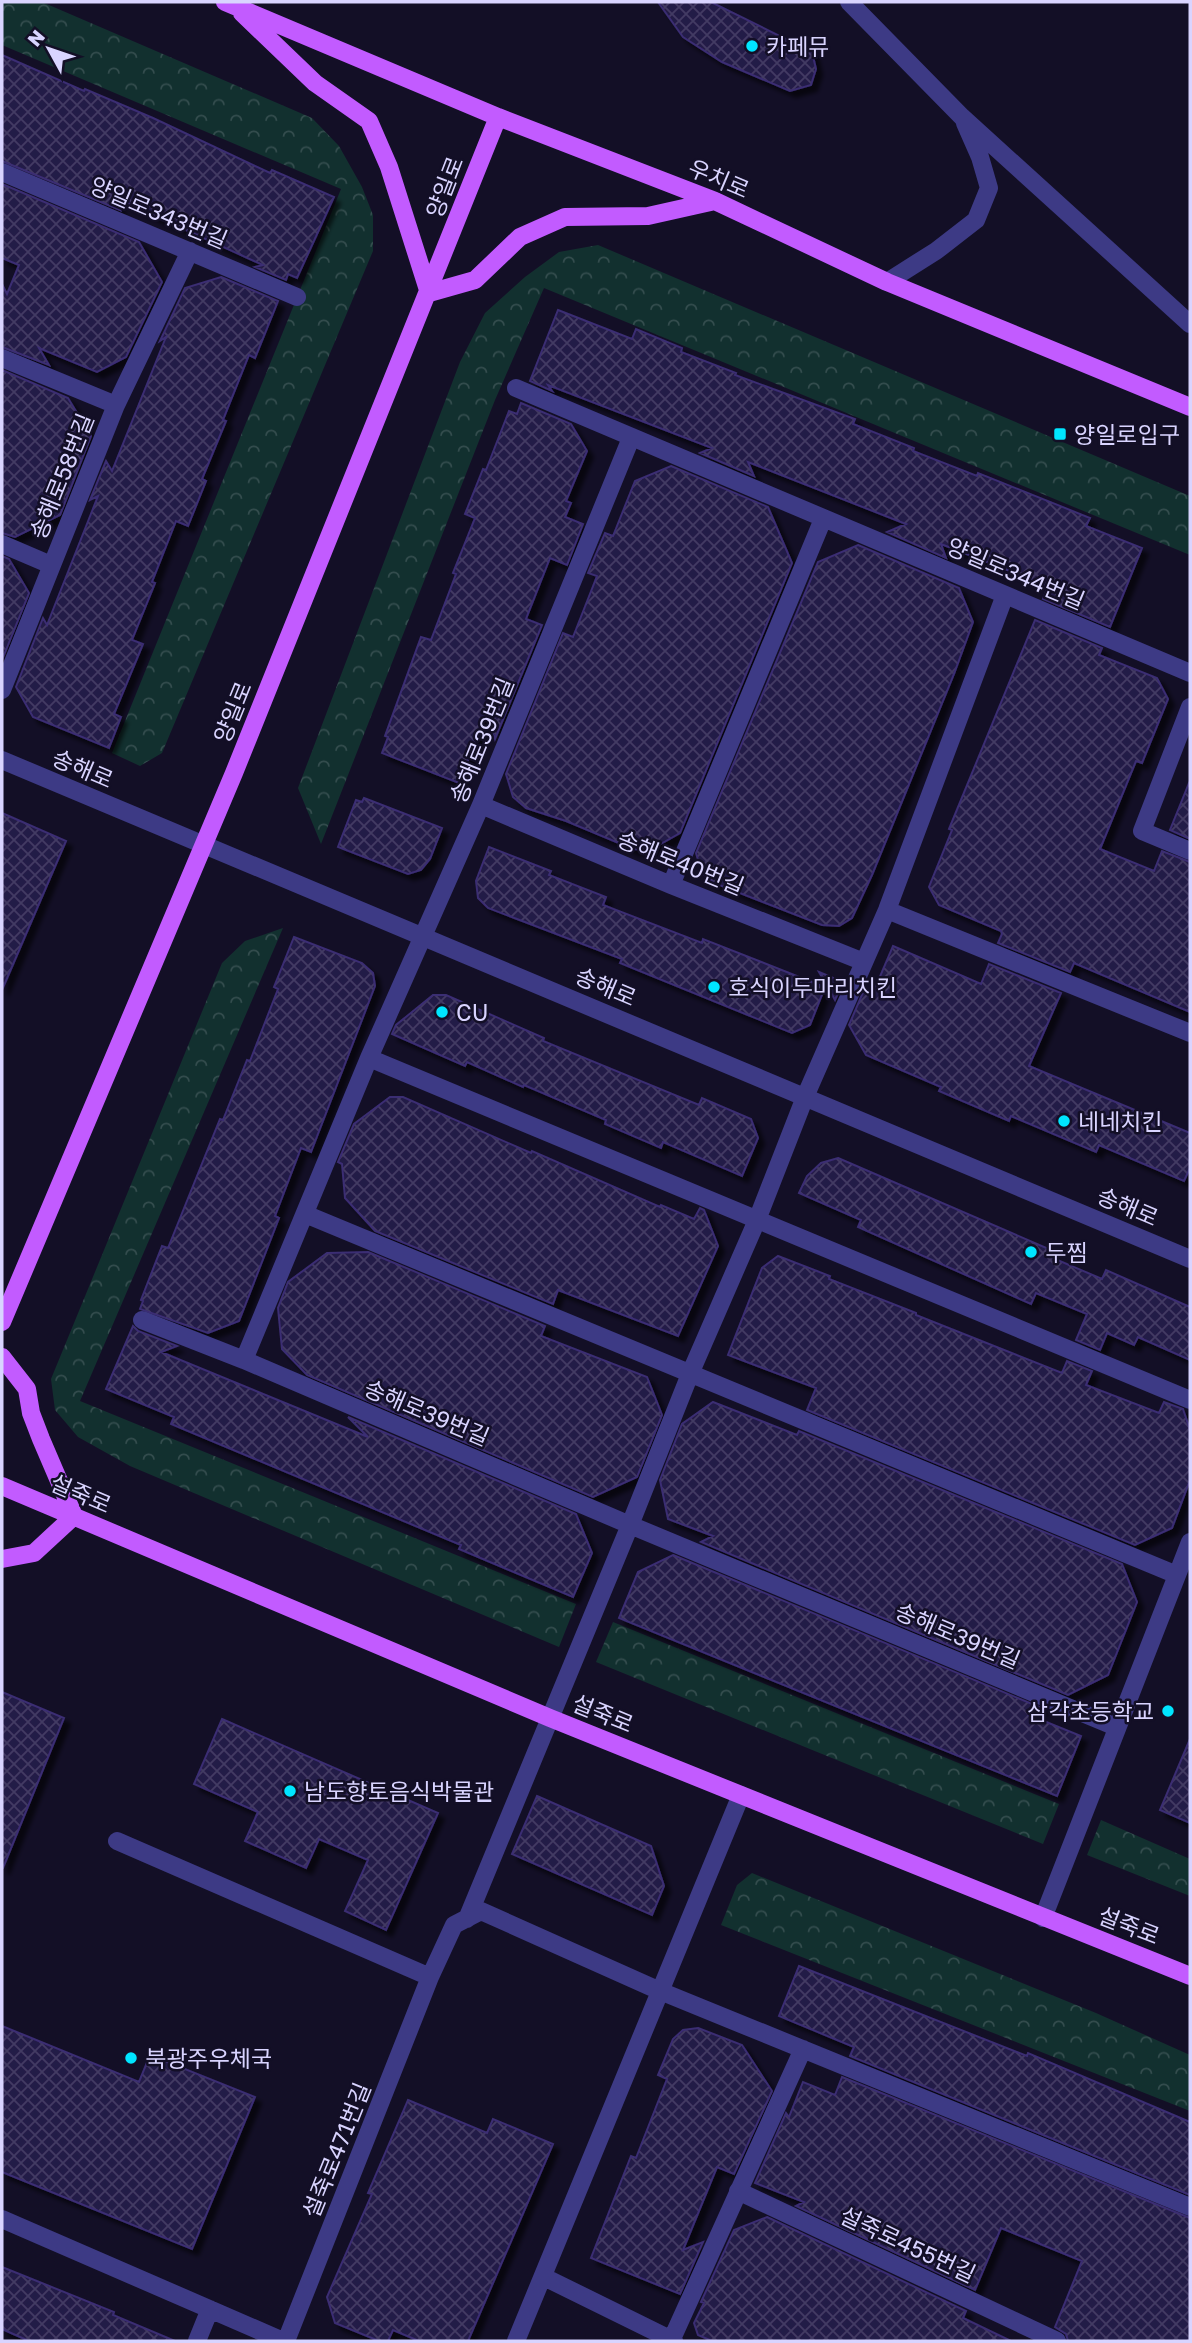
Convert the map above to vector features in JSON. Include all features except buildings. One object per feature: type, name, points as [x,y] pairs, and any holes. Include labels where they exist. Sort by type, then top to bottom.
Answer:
[{"type":"main road","name":"우치로","points":[[230,4],[498,117],[715,201],[887,282],[1190,407]]},
{"type":"main road","points":[[230,4],[315,83],[369,121],[389,167],[429,293],[475,280],[520,237],[565,217],[648,216],[715,201]]},
{"type":"main road","name":"양일로","points":[[2,1322],[204,845],[498,117]]},
{"type":"main road","points":[[2,1357],[27,1389],[41,1439],[74,1516],[34,1553],[2,1559]]},
{"type":"main road","name":"설죽로","points":[[2,1486],[550,1718],[1190,1976]]},
{"type":"street","points":[[849,2],[962,117],[1190,324]]},
{"type":"street","points":[[887,282],[936,251],[976,220],[989,188],[980,157],[962,117]]},
{"type":"street","name":"양일로343번길","points":[[2,172],[297,297]]},
{"type":"street","name":"송해로58번길","points":[[2,690],[116,405],[190,251]]},
{"type":"street","name":"송해로58번길","points":[[2,359],[116,405]]},
{"type":"street","name":"양일로344번길","points":[[516,388],[1190,673]]},
{"type":"street","name":"송해로39번길","points":[[244,1360],[369,1058],[481,805],[631,438]]},
{"type":"street","points":[[671,885],[823,519]]},
{"type":"street","name":"송해로58번길","points":[[2,544],[51,565]]},
{"type":"street","points":[[630,1525],[690,1374],[757,1220],[805,1097],[887,910],[1005,595]]},
{"type":"street","points":[[1190,707],[1142,831],[1190,851]]},
{"type":"street","name":"송해로","points":[[2,760],[1190,1259]]},
{"type":"street","name":"송해로40번길","points":[[481,805],[864,962]]},
{"type":"street","points":[[887,910],[1190,1033]]},
{"type":"street","points":[[369,1058],[1190,1400]]},
{"type":"street","points":[[305,1214],[1177,1575]]},
{"type":"street","name":"송해로39번길","points":[[142,1320],[244,1360],[630,1525],[1116,1727]]},
{"type":"street","name":"설죽로471번길","points":[[2,2219],[285,2341],[430,1978],[454,1925],[467,1919],[630,1525]]},
{"type":"street","points":[[1043,1918],[1190,1542]]},
{"type":"street","points":[[516,2341],[740,1795]]},
{"type":"street","points":[[117,1841],[430,1978]]},
{"type":"street","points":[[467,1919],[481,1912],[660,1991],[1190,2207]]},
{"type":"street","points":[[544,2277],[672,2341],[803,2049]]},
{"type":"street","name":"설죽로455번길","points":[[738,2192],[1057,2341]]},
{"type":"street","points":[[197,2341],[210,2309]]},
{"type":"green space","points":[[2,2],[42,2],[312,118],[339,146],[362,187],[373,215],[373,251],[162,753],[140,766],[112,753],[341,189],[2,45]]},
{"type":"green space","points":[[598,245],[1190,496],[1190,555],[544,288],[495,400],[321,844],[298,788],[460,362],[485,313],[525,277],[559,252]]},
{"type":"green space","points":[[283,928],[80,1401],[576,1604],[559,1647],[130,1466],[78,1437],[55,1410],[51,1379],[222,963],[245,941]]},
{"type":"green space","points":[[613,1622],[1059,1804],[1043,1844],[596,1662]]},
{"type":"green space","points":[[1101,1820],[1190,1859],[1190,1896],[1087,1855]]},
{"type":"green space","points":[[752,1873],[1096,2013],[1190,2055],[1190,2111],[721,1925],[737,1885]]},
{"type":"place","name":"카페뮤","points":[[752,46]]},
{"type":"place","name":"양일로입구","points":[[1060,434]]},
{"type":"place","name":"호식이두마리치킨","points":[[714,987]]},
{"type":"place","name":"CU","points":[[442,1012]]},
{"type":"place","name":"네네치킨","points":[[1064,1121]]},
{"type":"place","name":"두찜","points":[[1031,1252]]},
{"type":"place","name":"삼각초등학교","points":[[1168,1711]]},
{"type":"place","name":"남도향토음식박물관","points":[[290,1791]]},
{"type":"place","name":"북광주우체국","points":[[131,2058]]}]
